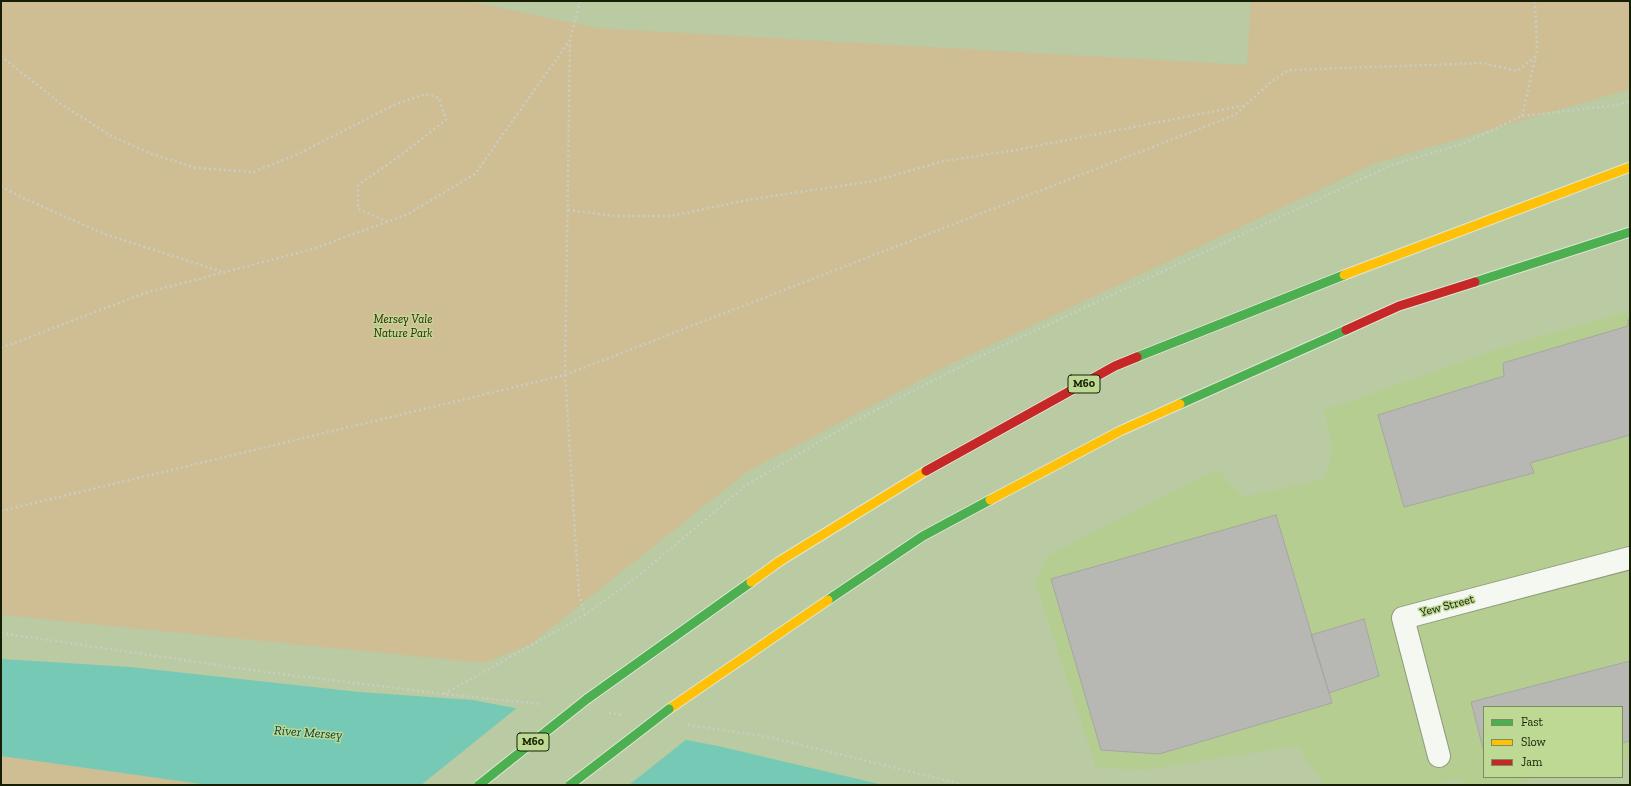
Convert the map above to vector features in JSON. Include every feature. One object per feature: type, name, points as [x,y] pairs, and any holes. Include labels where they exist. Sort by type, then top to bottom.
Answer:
[{"type":"highway","name":"M60","points":[[478,785],[587,699],[780,560],[919,475],[1115,366],[1325,282],[1630,167]]},
{"type":"highway","points":[[570,785],[669,709],[923,536],[1120,431],[1399,306],[1630,232]]},
{"type":"street","name":"Yew Street","points":[[1439,756],[1403,618],[1630,558]]},
{"type":"path","points":[[580,1],[570,40],[565,375],[579,595],[585,615]]},
{"type":"path","points":[[1522,116],[1537,50],[1535,1]]},
{"type":"path","points":[[1,348],[145,293],[313,249],[408,214],[475,174],[570,40]]},
{"type":"path","points":[[1,56],[61,104],[113,137],[152,154],[196,168],[254,172],[302,152],[396,104],[426,94],[438,98],[446,120],[401,155],[358,185],[358,209],[388,222]]},
{"type":"path","points":[[1,511],[565,375],[1235,115],[1272,82],[1289,70],[1483,63],[1517,71],[1535,57]]},
{"type":"path","points":[[444,694],[585,615],[643,572],[745,486],[851,423],[985,354],[1392,166],[1462,144],[1522,116],[1617,105],[1630,101]]},
{"type":"path","points":[[568,210],[617,216],[671,216],[752,199],[874,181],[944,161],[1016,150],[1246,104]]},
{"type":"path","points":[[1,186],[20,197],[107,235],[223,272]]},
{"type":"path","points":[[1,633],[265,672],[543,705]]},
{"type":"path","points":[[605,713],[628,716]]},
{"type":"path","points":[[683,724],[769,737],[965,785]]},
{"type":"shaded area","points":[[1630,311],[1630,759],[1623,761],[1623,706],[1483,706],[1483,778],[1541,778],[1509,785],[1468,785],[1455,780],[1432,785],[1324,785],[1297,746],[1144,770],[1096,768],[1035,582],[1047,556],[1217,469],[1243,497],[1324,479],[1329,466],[1332,445],[1324,409],[1506,346]]},
{"type":"green space","name":"Mersey Vale Nature Park","points":[[1,1],[468,1],[596,28],[1247,65],[1251,1],[1630,1],[1630,89],[1376,163],[951,364],[748,471],[531,644],[484,663],[1,615]]},
{"type":"green space","points":[[1,756],[208,785],[1,785]]},
{"type":"water","name":"River Mersey","points":[[1,659],[130,667],[359,692],[472,700],[718,746],[883,785],[208,785],[1,756]]},
{"type":"pier","points":[[518,707],[687,739],[629,785],[421,785]]},
{"type":"building","points":[[1630,319],[1630,435],[1530,463],[1534,473],[1404,507],[1378,415],[1504,376],[1503,363],[1628,326],[1628,320]]},
{"type":"building","points":[[1276,515],[1332,703],[1159,754],[1101,750],[1051,579]]},
{"type":"building","points":[[1364,619],[1379,676],[1329,693],[1311,635]]},
{"type":"building","points":[[1630,661],[1630,741],[1623,743],[1623,706],[1483,706],[1483,748],[1471,702]]},
{"type":"traffic: fast","points":[[1475,282],[1630,232]]},
{"type":"traffic: fast","points":[[1137,357],[1344,275]]},
{"type":"traffic: fast","points":[[1180,404],[1346,330]]},
{"type":"traffic: fast","points":[[828,600],[923,536],[990,500]]},
{"type":"traffic: fast","points":[[587,699],[751,582]]},
{"type":"traffic: fast","points":[[479,785],[587,699]]},
{"type":"traffic: fast","points":[[570,785],[669,709]]},
{"type":"traffic: slow","points":[[1344,275],[1630,167]]},
{"type":"traffic: slow","points":[[990,500],[1120,431],[1180,404]]},
{"type":"traffic: slow","points":[[751,582],[780,561],[926,471]]},
{"type":"traffic: slow","points":[[669,709],[828,600]]},
{"type":"traffic: jam","points":[[1346,330],[1399,306],[1475,282]]},
{"type":"traffic: jam","points":[[926,471],[1115,366],[1137,357]]}]
